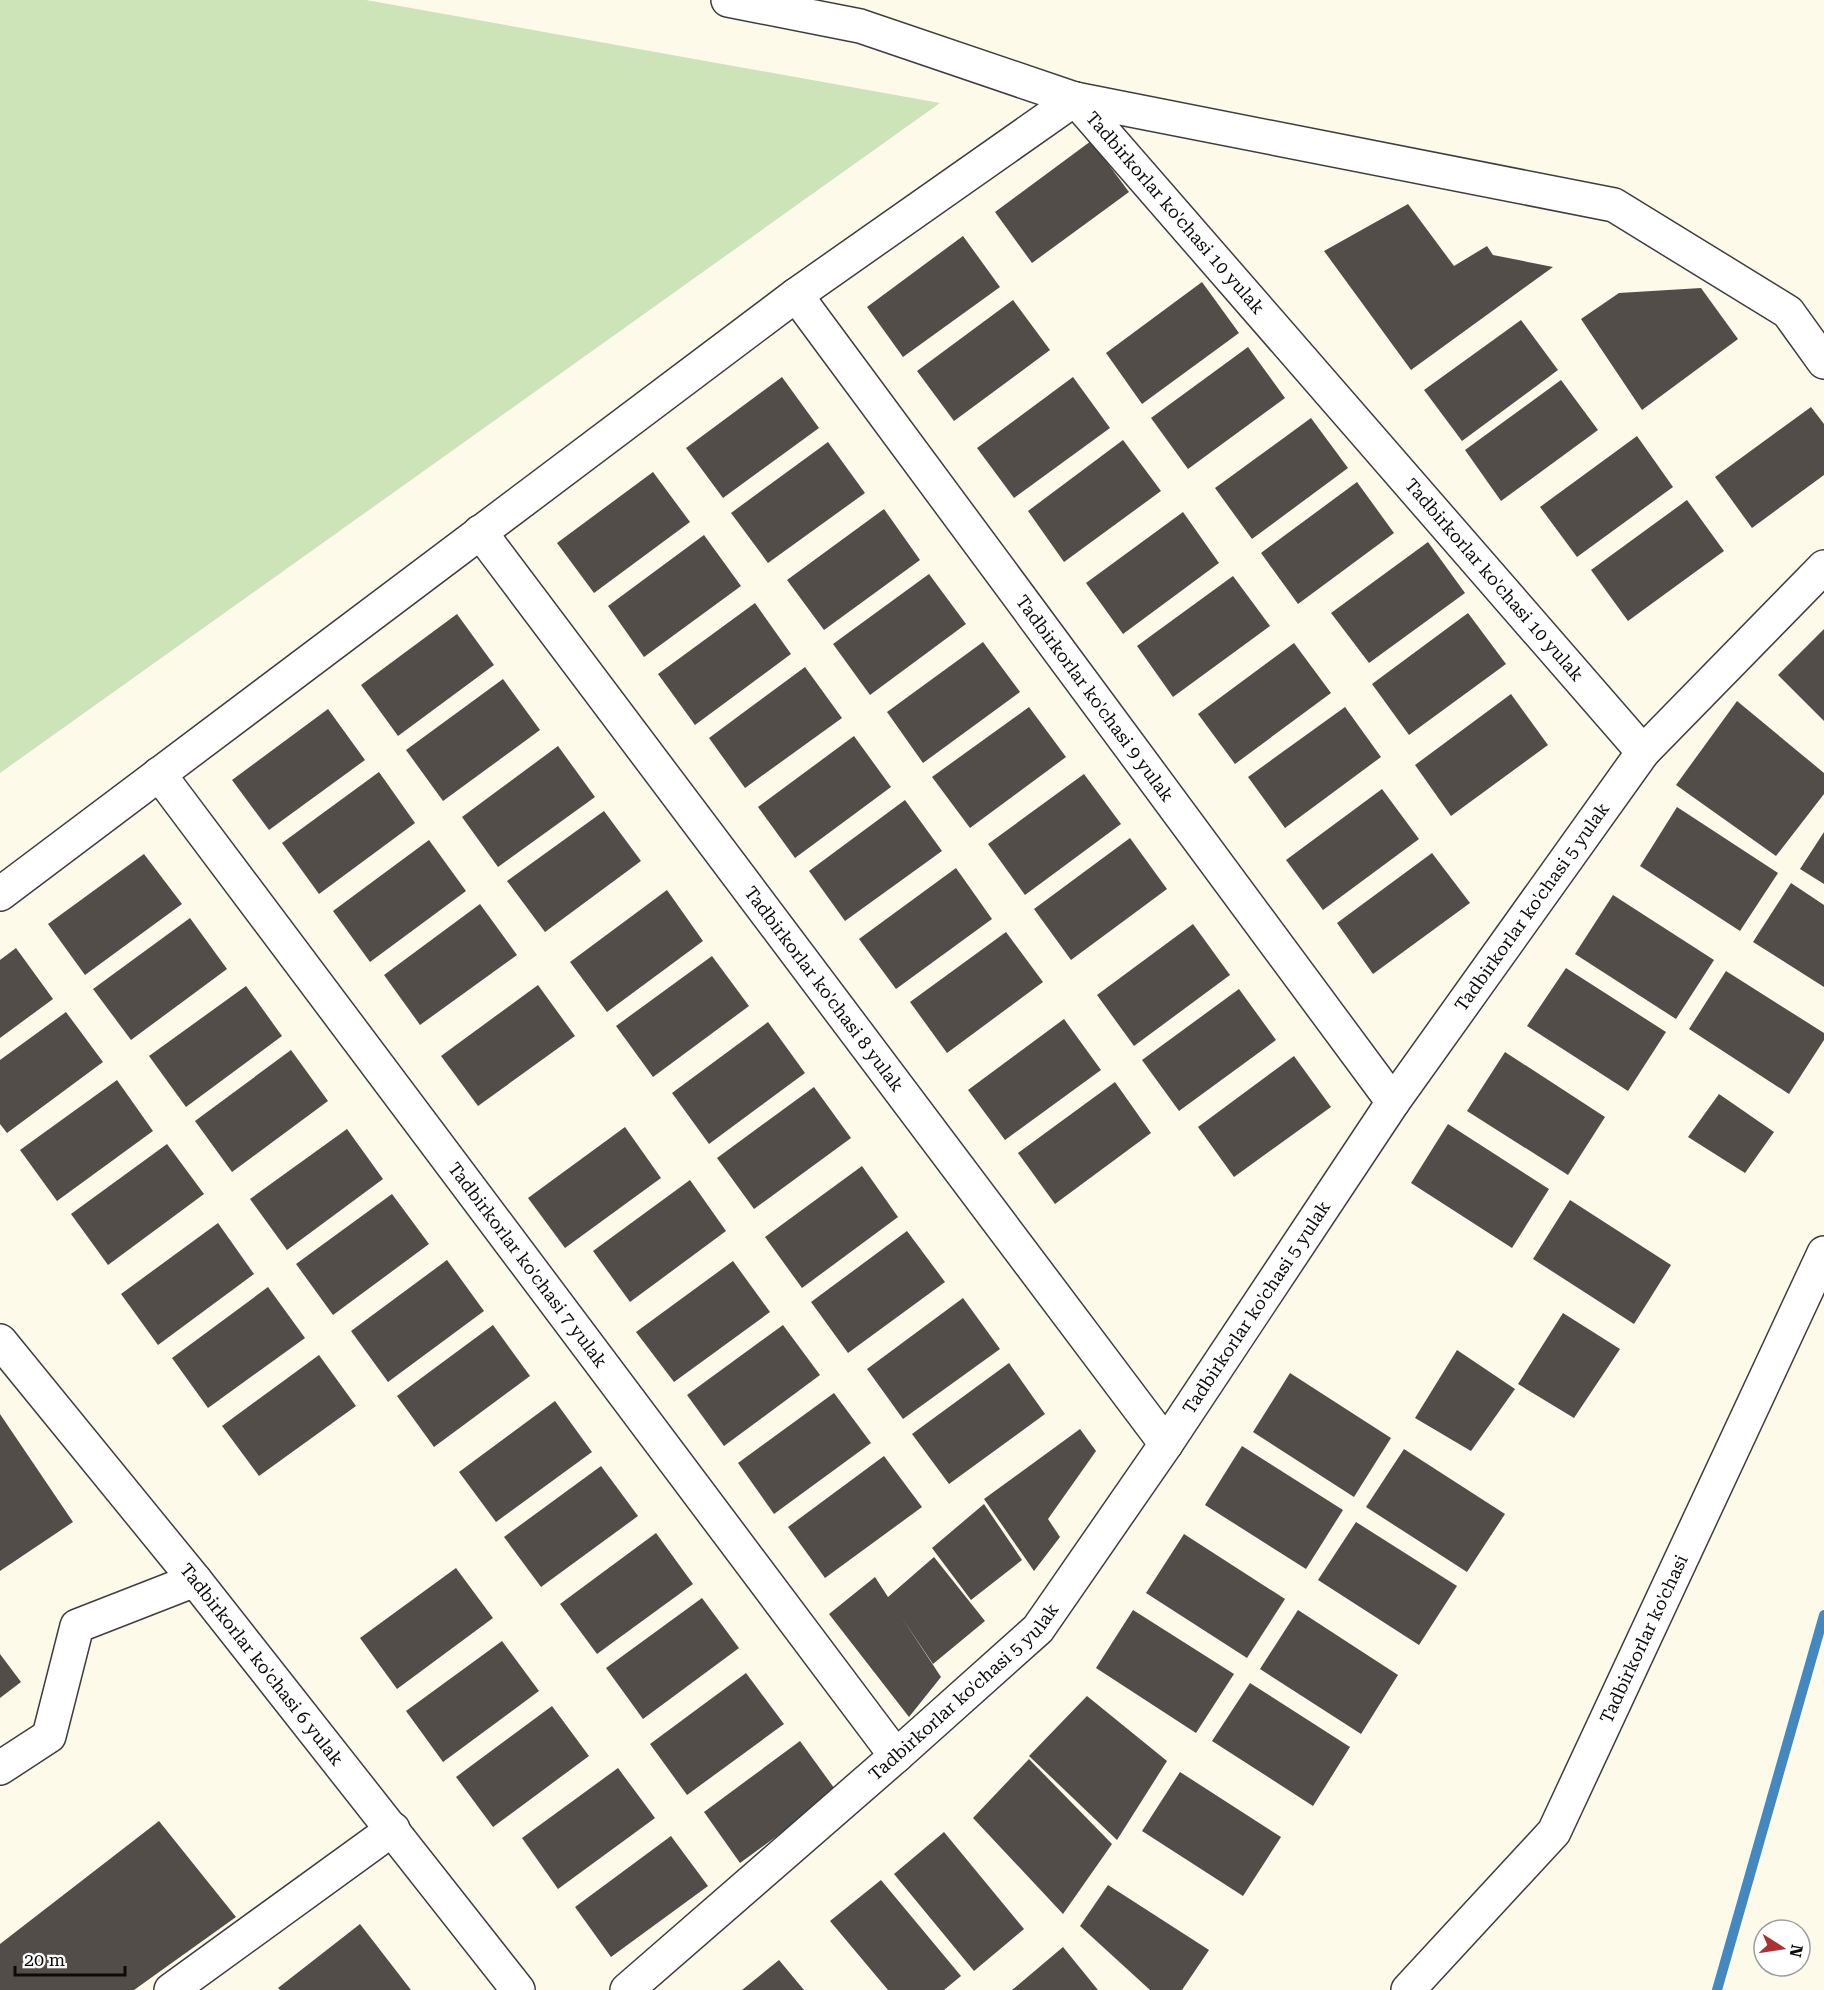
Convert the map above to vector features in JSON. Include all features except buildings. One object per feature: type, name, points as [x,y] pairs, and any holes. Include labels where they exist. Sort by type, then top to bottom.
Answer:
[{"type":"street","points":[[728,0],[860,26],[1075,99]]},
{"type":"street","points":[[0,894],[796,295],[1075,99]]},
{"type":"street","name":"Tadbirkorlar ko'chasi 10 yulak","points":[[1075,99],[1614,206],[1788,312],[1824,362]]},
{"type":"street","name":"Tadbirkorlar ko'chasi 10 yulak","points":[[1075,99],[1643,752]]},
{"type":"street","name":"Tadbirkorlar ko'chasi 9 yulak","points":[[796,295],[1393,1102]]},
{"type":"street","name":"Tadbirkorlar ko'chasi 8 yulak","points":[[480,532],[1166,1444]]},
{"type":"street","name":"Tadbirkorlar ko'chasi 5 yulak","points":[[627,1990],[1038,1629],[1166,1444],[1393,1102],[1643,752],[1824,567]]},
{"type":"street","name":"Tadbirkorlar ko'chasi 7 yulak","points":[[159,774],[896,1756]]},
{"type":"street","name":"Tadbirkorlar ko'chasi","points":[[1408,1990],[1554,1832],[1824,1253]]},
{"type":"street","name":"Tadbirkorlar ko'chasi 6 yulak","points":[[0,1341],[195,1580],[518,1990]]},
{"type":"street","points":[[0,1768],[49,1736],[77,1626],[195,1580]]},
{"type":"street","points":[[171,1990],[393,1829]]},
{"type":"green space","points":[[0,0],[366,0],[940,103],[0,773]]},
{"type":"waterway","points":[[1717,1990],[1824,1615]]}]
